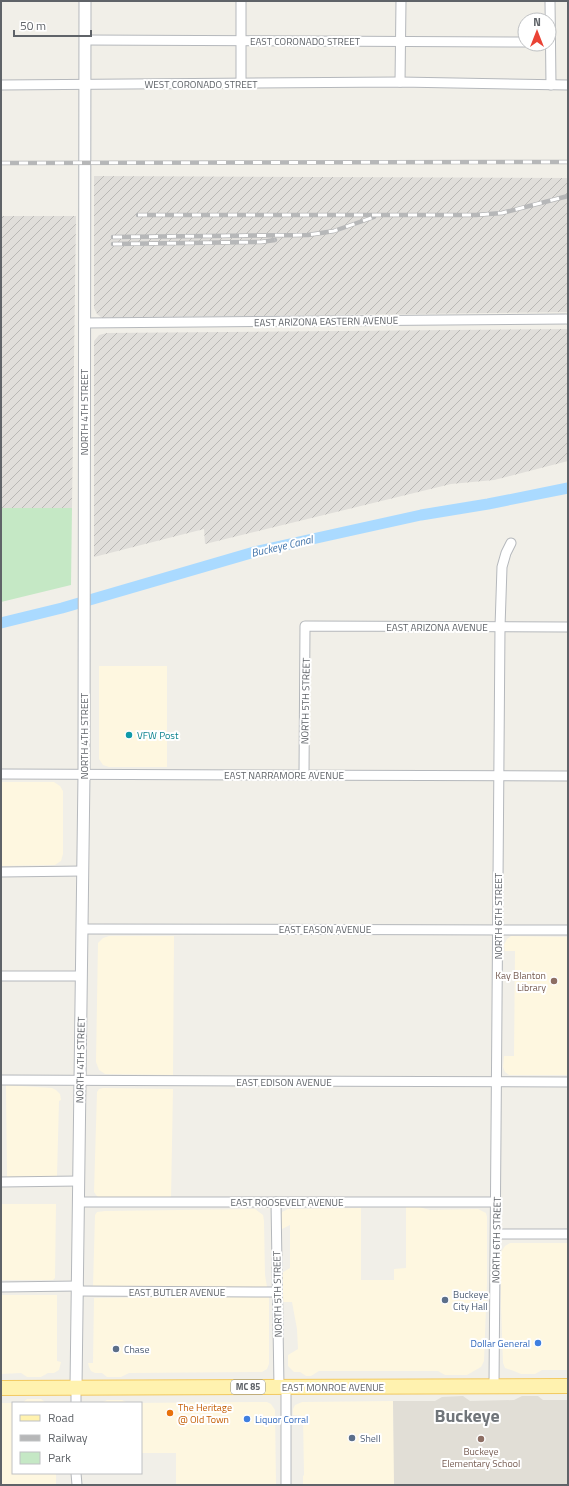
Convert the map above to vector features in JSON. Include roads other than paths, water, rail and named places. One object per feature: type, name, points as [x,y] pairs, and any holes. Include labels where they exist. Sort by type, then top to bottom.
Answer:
[{"type":"main road","name":"EAST MONROE AVENUE","points":[[1,1388],[568,1386]]},
{"type":"street","name":"NORTH 4TH STREET","points":[[76,1387],[84,774],[86,1]]},
{"type":"street","points":[[241,1],[241,84]]},
{"type":"street","points":[[400,1],[400,82],[568,85]]},
{"type":"street","points":[[550,1],[550,12]]},
{"type":"street","name":"EAST CORONADO STREET","points":[[85,40],[241,42],[401,40],[517,42]]},
{"type":"street","points":[[550,52],[551,85]]},
{"type":"street","name":"WEST CORONADO STREET","points":[[1,85],[400,82]]},
{"type":"street","name":"EAST ARIZONA EASTERN AVENUE","points":[[84,323],[568,319]]},
{"type":"street","name":"NORTH 6TH STREET","points":[[494,1386],[498,1082],[500,627],[502,567],[511,543]]},
{"type":"street","name":"EAST ARIZONA AVENUE","points":[[305,626],[568,627]]},
{"type":"street","name":"NORTH 5TH STREET","points":[[304,775],[305,626]]},
{"type":"street","name":"EAST NARRAMORE AVENUE","points":[[1,774],[568,776]]},
{"type":"street","points":[[1,872],[83,871]]},
{"type":"street","name":"EAST EASON AVENUE","points":[[82,929],[568,930]]},
{"type":"street","points":[[1,976],[81,976]]},
{"type":"street","name":"EAST EDISON AVENUE","points":[[1,1080],[80,1082],[568,1082]]},
{"type":"street","points":[[1,1182],[79,1181]]},
{"type":"street","name":"EAST ROOSEVELT AVENUE","points":[[79,1202],[496,1202]]},
{"type":"street","name":"NORTH 5TH STREET","points":[[276,1202],[277,1292],[286,1485]]},
{"type":"street","points":[[496,1234],[568,1234]]},
{"type":"street","name":"EAST BUTLER AVENUE","points":[[1,1287],[277,1292]]},
{"type":"street","points":[[76,1387],[76,1402]]},
{"type":"street","points":[[76,1474],[76,1485]]},
{"type":"waterway","name":"Buckeye Canal","points":[[1,623],[62,608],[258,551],[421,515],[488,504],[568,488]]},
{"type":"railway","points":[[1,163],[568,162]]},
{"type":"railway","points":[[138,215],[476,215],[502,213],[568,196]]},
{"type":"railway","points":[[113,237],[308,235],[334,231],[374,217]]},
{"type":"railway","points":[[113,244],[261,242],[275,240]]},
{"type":"place","name":"VFW Post","points":[[129,735]]},
{"type":"place","name":"Kay Blanton Library","points":[[554,981]]},
{"type":"place","name":"Buckeye City Hall","points":[[445,1300]]},
{"type":"place","name":"Dollar General","points":[[538,1343]]},
{"type":"place","name":"Chase","points":[[116,1349]]},
{"type":"place","name":"The Heritage @ Old Town","points":[[170,1413]]},
{"type":"place","name":"Liquor Corral","points":[[247,1419]]},
{"type":"place","name":"Shell","points":[[352,1438]]},
{"type":"place","name":"Buckeye Elementary School","points":[[481,1439]]},
{"type":"district","name":"Buckeye","points":[[467,1416]]}]
